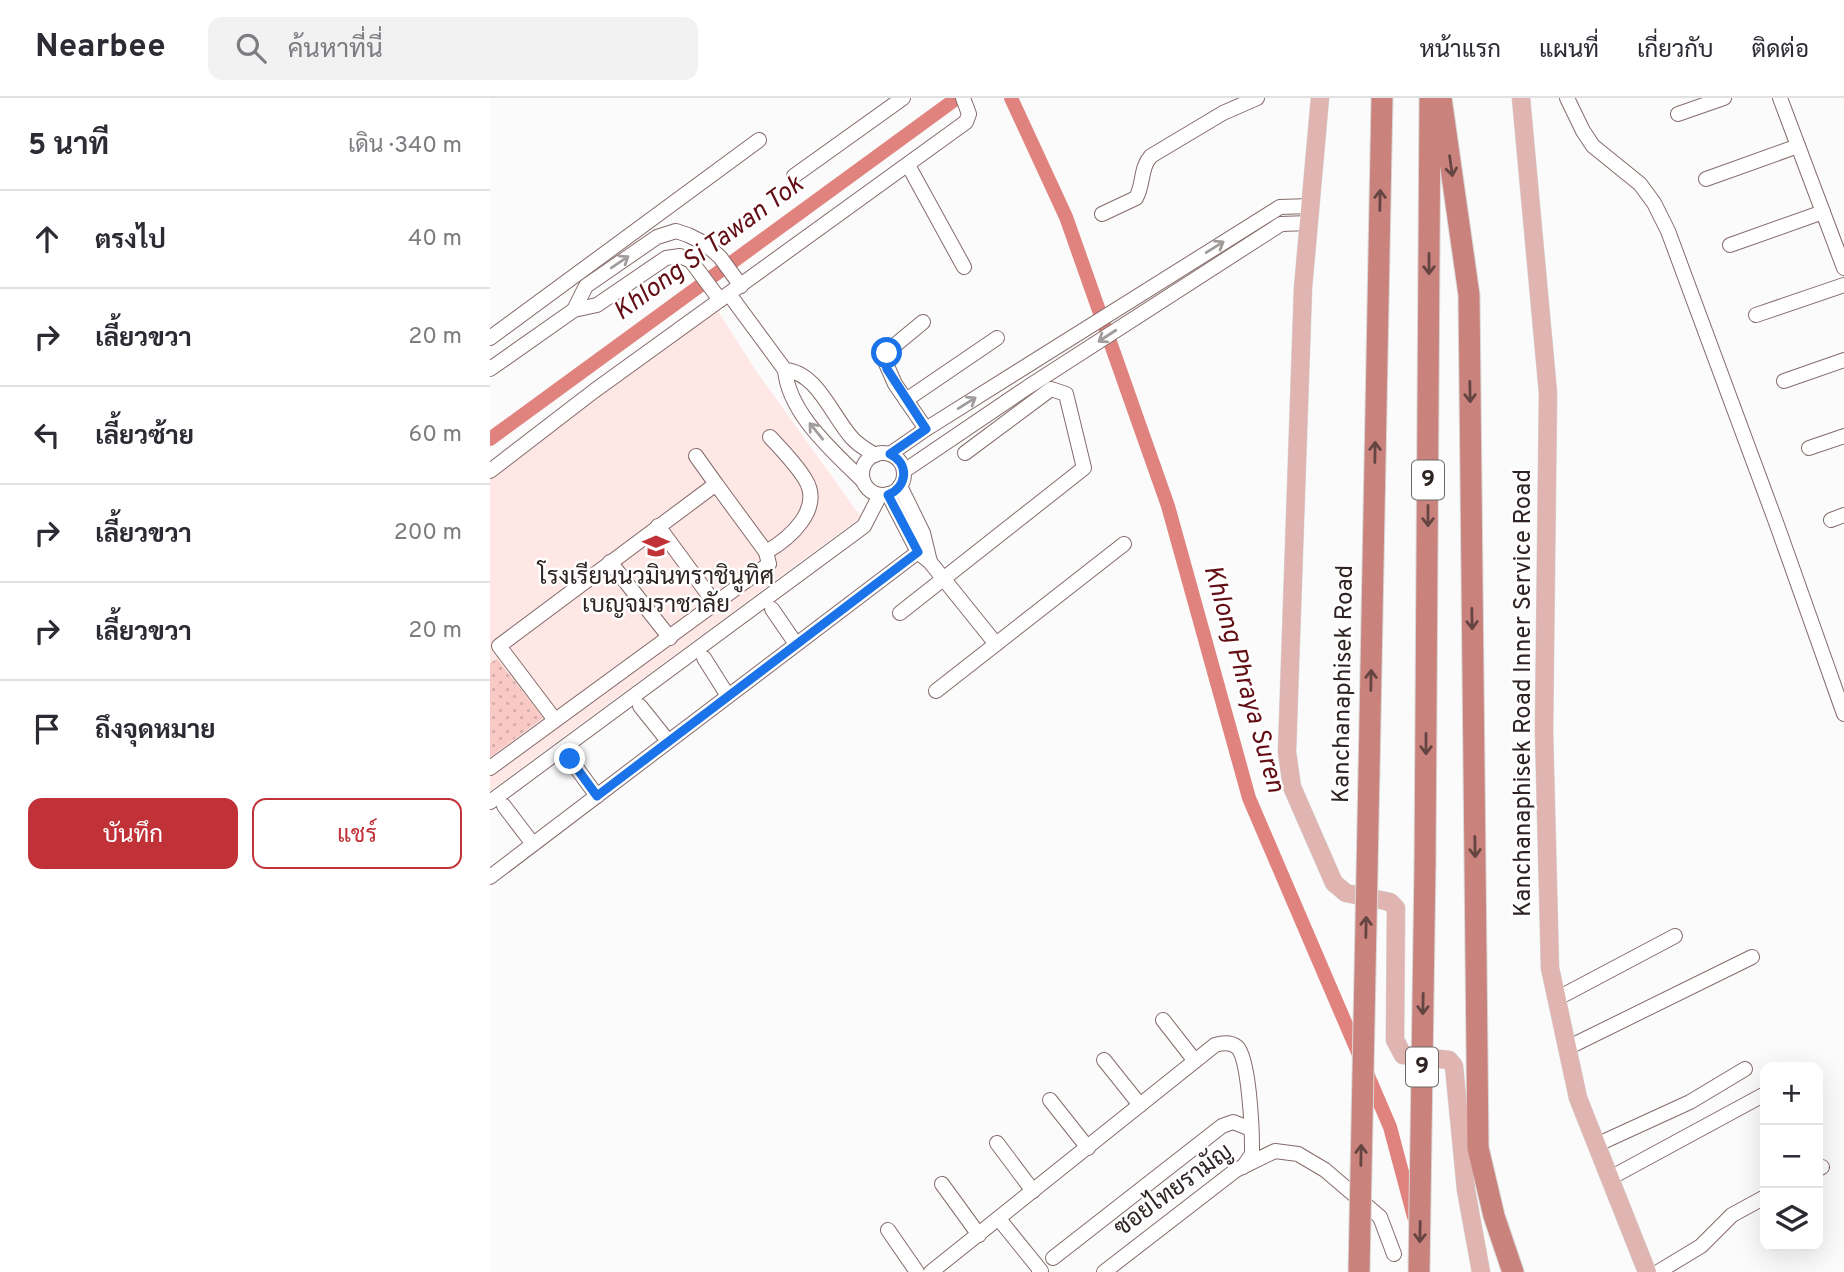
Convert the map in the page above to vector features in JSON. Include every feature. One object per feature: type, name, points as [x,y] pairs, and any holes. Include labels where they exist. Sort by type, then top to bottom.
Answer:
[{"type":"highway","name":"Kanchanaphisek Road","points":[[1359,1272],[1382,98]]},
{"type":"highway","name":"9","points":[[1419,1272],[1425,863],[1430,98]]},
{"type":"highway","points":[[1441,98],[1469,295],[1478,1148],[1494,1216],[1513,1272]]},
{"type":"main road","points":[[1320,98],[1303,288],[1288,738],[1292,787],[1334,883],[1346,893],[1390,902],[1396,908],[1395,1040],[1404,1055],[1449,1060],[1454,1066],[1466,1190],[1480,1272]]},
{"type":"main road","name":"Kanchanaphisek Road Inner Service Road","points":[[1521,98],[1548,393],[1544,732],[1550,968],[1578,1098],[1647,1272]]},
{"type":"street","points":[[794,176],[903,98]]},
{"type":"street","points":[[1102,214],[1136,198],[1143,181],[1144,163],[1151,156],[1223,113],[1257,98]]},
{"type":"street","points":[[1567,98],[1593,146],[1640,184],[1654,203],[1668,231],[1844,714]]},
{"type":"street","points":[[1678,114],[1724,98]]},
{"type":"street","points":[[1780,98],[1844,268]]},
{"type":"street","points":[[490,471],[727,290],[966,122],[970,114],[965,101]]},
{"type":"street","points":[[490,338],[759,140]]},
{"type":"street","points":[[1706,179],[1798,146]]},
{"type":"street","points":[[908,165],[964,267]]},
{"type":"street","points":[[863,481],[862,468],[869,458],[890,454],[1280,207],[1310,214]]},
{"type":"street","points":[[1730,245],[1823,212]]},
{"type":"street","points":[[533,844],[497,804],[864,526],[884,495],[902,479],[1028,387],[1281,224],[1310,214]]},
{"type":"street","points":[[569,314],[586,286],[657,237],[676,231],[704,243],[720,257],[727,290]]},
{"type":"street","points":[[490,369],[569,314],[597,305],[666,258],[680,256],[691,261],[699,272],[727,290],[785,370],[786,382],[793,400],[807,419],[869,490],[884,495],[918,552],[930,562],[996,644]]},
{"type":"street","points":[[1182,268],[1189,282]]},
{"type":"street","points":[[1756,315],[1844,285]]},
{"type":"street","points":[[547,296],[569,314]]},
{"type":"street","points":[[923,322],[894,346],[884,359],[887,369],[926,429]]},
{"type":"street","points":[[906,400],[996,338]]},
{"type":"street","points":[[1784,381],[1844,360]]},
{"type":"street","points":[[785,370],[798,371],[810,381],[854,440],[875,455]]},
{"type":"street","points":[[1018,371],[1028,387]]},
{"type":"street","points":[[900,613],[1084,468],[1066,394],[1051,389],[965,453]]},
{"type":"street","points":[[1809,448],[1844,436]]},
{"type":"street","points":[[766,552],[783,542],[802,522],[810,492],[806,480],[770,437]]},
{"type":"street","points":[[890,454],[899,461],[902,479],[923,533],[930,562]]},
{"type":"street","points":[[490,768],[769,564],[766,552],[696,456]]},
{"type":"street","points":[[555,719],[494,649],[716,484]]},
{"type":"street","points":[[658,526],[716,605]]},
{"type":"street","points":[[936,691],[1124,544]]},
{"type":"street","points":[[490,877],[918,552]]},
{"type":"street","points":[[610,562],[670,638]]},
{"type":"street","points":[[772,610],[796,645]]},
{"type":"street","points":[[704,658],[728,696]]},
{"type":"street","points":[[640,706],[668,741]]},
{"type":"street","points":[[570,759],[597,796]]},
{"type":"street","points":[[1558,998],[1675,936]]},
{"type":"street","points":[[1567,1048],[1752,957]]},
{"type":"street","points":[[1163,1020],[1195,1061]]},
{"type":"street","points":[[931,1272],[1215,1045],[1223,1043],[1237,1047],[1245,1060],[1252,1154],[1243,1167]]},
{"type":"street","points":[[1104,1060],[1140,1105]]},
{"type":"street","points":[[1596,1145],[1690,1102],[1745,1069]]},
{"type":"street","points":[[1610,1178],[1760,1097]]},
{"type":"street","points":[[1050,1100],[1088,1148]]},
{"type":"street","points":[[1053,1258],[1222,1126],[1233,1122],[1251,1129]]},
{"type":"street","points":[[997,1143],[1033,1191]]},
{"type":"street","name":"ซอยไทยรามัญ","points":[[1104,1272],[1243,1167],[1275,1152],[1298,1154],[1325,1170],[1380,1217],[1394,1254]]},
{"type":"street","points":[[942,1184],[979,1235]]},
{"type":"street","points":[[1658,1272],[1701,1246],[1732,1214],[1760,1200]]},
{"type":"street","points":[[999,1219],[1041,1271],[1039,1272]]},
{"type":"street","points":[[887,1230],[917,1272]]},
{"type":"shaded area","name":"โรงเรียนนวมินทราชินูทิศ เบญจมราชาลัย","points":[[718,311],[756,371],[861,517],[490,791],[490,476],[649,358]]},
{"type":"shaded area","points":[[497,659],[543,718],[490,757],[490,663]]},
{"type":"waterway","name":"Khlong Si Tawan Tok","points":[[490,439],[957,98]]},
{"type":"waterway","name":"Khlong Phraya Suren","points":[[1011,98],[1066,217],[1168,506],[1249,798],[1390,1127],[1414,1217]]},
{"type":"place","name":"โรงเรียนนวมินทราชินูทิศ เบญจมราชาลัย","points":[[656,546]]},
{"type":"route","points":[[570,759],[597,796],[918,552],[888,495],[900,486],[904,476],[899,461],[890,454],[926,429],[887,369],[884,359],[887,353]]}]
